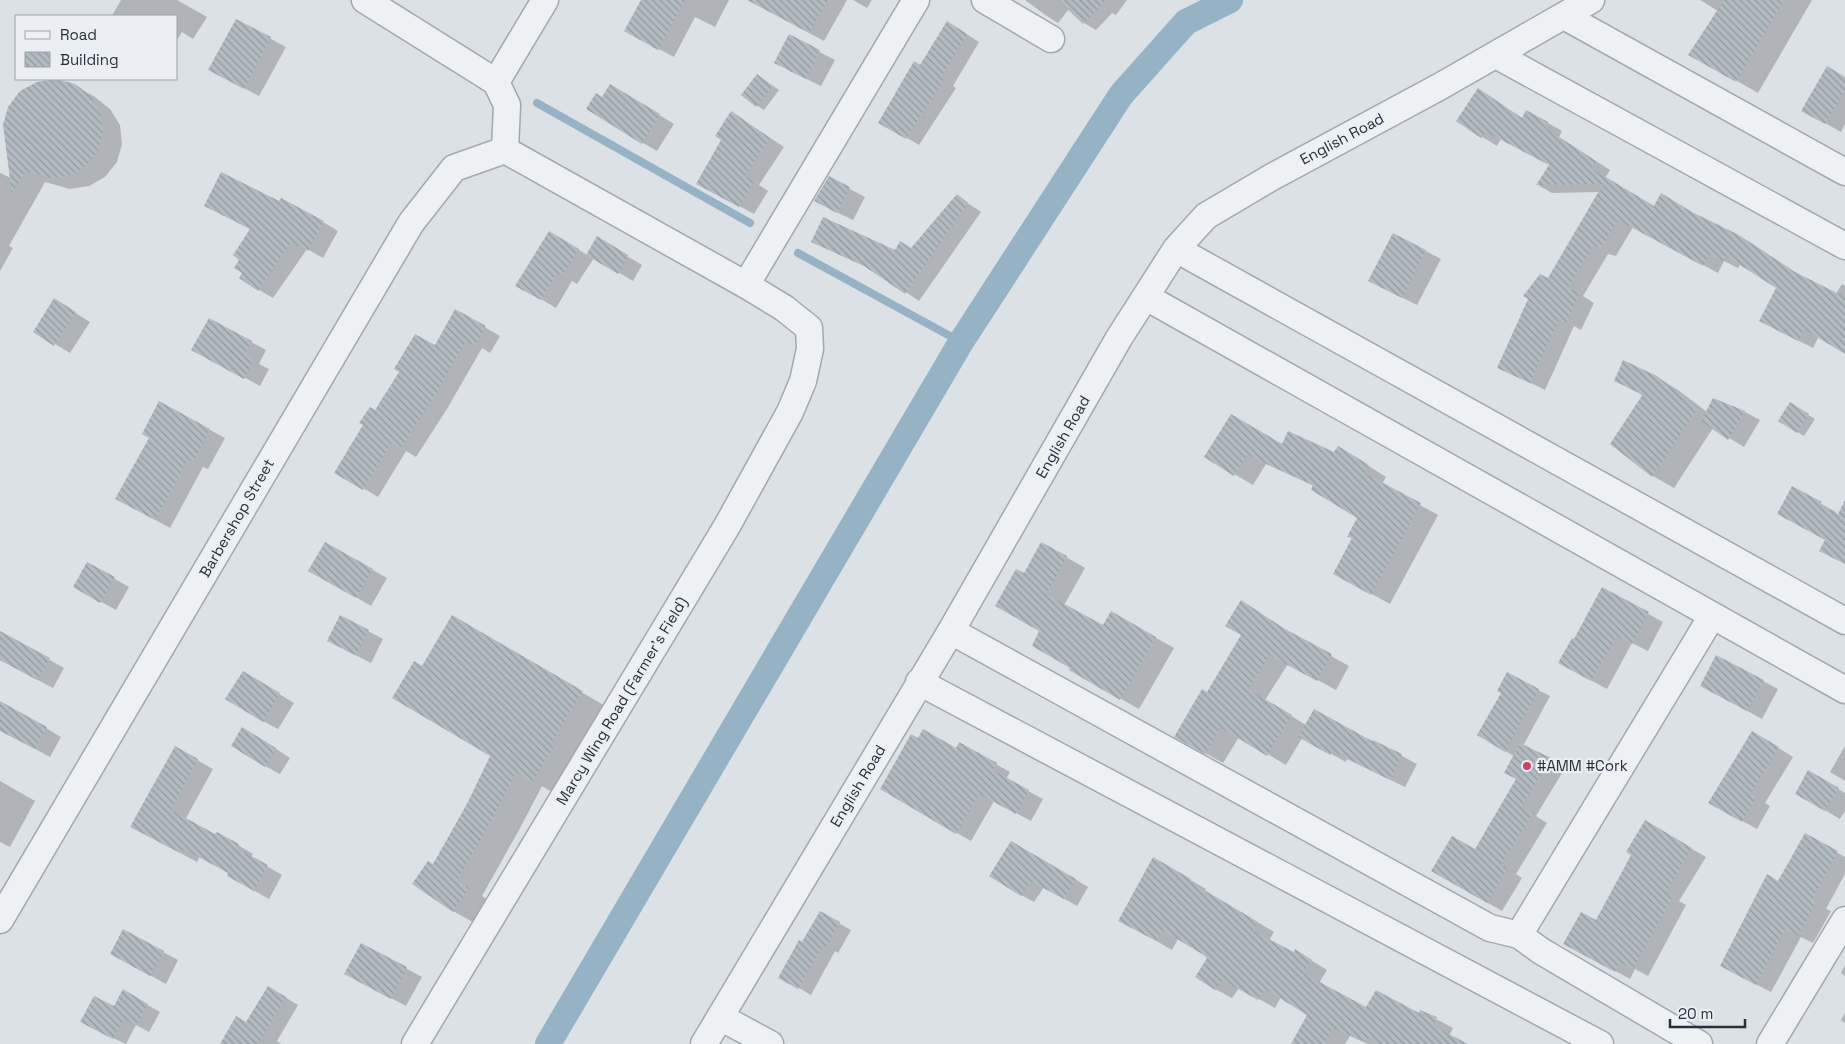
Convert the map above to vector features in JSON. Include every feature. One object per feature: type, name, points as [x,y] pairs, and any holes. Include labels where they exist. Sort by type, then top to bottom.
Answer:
[{"type":"street","points":[[365,0],[496,82],[507,105],[505,150],[746,285],[916,0]]},
{"type":"street","points":[[496,82],[545,0]]},
{"type":"street","points":[[985,0],[1051,39]]},
{"type":"street","name":"English Road","points":[[704,1044],[951,631],[1114,347],[1176,249],[1206,216],[1272,177],[1496,55],[1590,0]]},
{"type":"street","points":[[1564,16],[1845,172]]},
{"type":"street","points":[[1496,55],[1845,246]]},
{"type":"street","name":"Barbershop Street","points":[[0,920],[411,223],[454,168],[505,150]]},
{"type":"street","points":[[1176,249],[1845,621]]},
{"type":"street","name":"Marcy Wing Road (Farmer's Field)","points":[[415,1044],[727,526],[790,412],[803,381],[810,349],[809,328],[784,308],[746,285]]},
{"type":"street","points":[[1146,298],[1845,690]]},
{"type":"street","points":[[1518,935],[1712,616]]},
{"type":"street","points":[[951,631],[1490,928],[1518,935],[1541,951],[1699,1044]]},
{"type":"street","points":[[920,682],[1600,1044]]},
{"type":"street","points":[[1770,1044],[1845,920]]},
{"type":"street","points":[[720,1017],[770,1044]]},
{"type":"building","points":[[641,0],[685,0],[658,50],[624,31]]},
{"type":"building","points":[[747,0],[828,0],[809,33]]},
{"type":"building","points":[[1058,0],[1106,0],[1083,24]]},
{"type":"building","points":[[1724,0],[1784,0],[1736,82],[1688,55]]},
{"type":"building","points":[[236,19],[271,37],[244,89],[208,70]]},
{"type":"building","points":[[947,21],[967,34],[941,77],[944,79],[906,139],[878,123],[914,61],[920,65]]},
{"type":"building","points":[[789,34],[820,50],[806,79],[774,63]]},
{"type":"building","points":[[1827,66],[1845,77],[1845,90],[1825,124],[1801,111]]},
{"type":"building","points":[[757,74],[773,86],[756,107],[741,95]]},
{"type":"building","points":[[60,80],[75,84],[91,96],[100,113],[103,132],[98,151],[86,166],[69,176],[50,178],[25,171],[12,194],[3,125],[8,107],[20,91],[37,82]]},
{"type":"building","points":[[610,84],[660,114],[642,144],[586,109],[596,93],[602,97]]},
{"type":"building","points":[[1478,88],[1522,118],[1526,110],[1548,122],[1545,128],[1596,161],[1591,168],[1654,206],[1661,193],[1692,212],[1739,235],[1793,271],[1845,297],[1845,354],[1804,329],[1798,341],[1759,321],[1776,288],[1726,256],[1723,261],[1709,254],[1703,266],[1618,220],[1601,248],[1593,246],[1568,288],[1580,293],[1566,323],[1559,319],[1530,383],[1497,368],[1528,299],[1523,296],[1540,274],[1548,278],[1603,184],[1536,185],[1549,165],[1486,132],[1481,138],[1456,121]]},
{"type":"building","points":[[731,111],[770,138],[745,176],[754,181],[739,207],[696,184],[721,140],[715,136]]},
{"type":"building","points":[[221,172],[279,201],[281,198],[324,221],[308,251],[291,242],[258,291],[239,278],[242,273],[234,268],[239,260],[233,255],[250,229],[204,206]]},
{"type":"building","points":[[829,176],[850,187],[837,213],[814,201]]},
{"type":"building","points":[[957,194],[968,203],[905,294],[864,266],[811,242],[823,217],[895,250],[900,241],[911,248]]},
{"type":"building","points":[[549,231],[579,249],[562,276],[557,273],[541,300],[515,286]]},
{"type":"building","points":[[1393,233],[1426,250],[1402,298],[1368,281]]},
{"type":"building","points":[[597,236],[628,255],[618,274],[586,255]]},
{"type":"building","points":[[54,298],[76,312],[54,346],[33,332]]},
{"type":"building","points":[[455,309],[486,326],[475,346],[466,341],[432,400],[400,449],[391,443],[363,490],[334,473],[363,425],[359,423],[370,407],[375,410],[399,372],[394,369],[415,334],[435,345]]},
{"type":"building","points":[[209,318],[252,341],[245,354],[254,359],[244,379],[191,350]]},
{"type":"building","points":[[1623,360],[1657,376],[1698,408],[1652,477],[1610,444],[1643,394],[1614,381]]},
{"type":"building","points":[[1713,398],[1745,411],[1728,440],[1701,421]]},
{"type":"building","points":[[159,401],[210,429],[193,462],[188,459],[155,520],[115,499],[149,438],[142,434]]},
{"type":"building","points":[[1790,402],[1809,414],[1797,433],[1778,421]]},
{"type":"building","points":[[1231,414],[1282,444],[1288,431],[1334,452],[1338,446],[1369,465],[1364,473],[1421,503],[1371,595],[1333,574],[1352,538],[1347,537],[1357,518],[1311,490],[1313,485],[1247,455],[1234,476],[1204,457]]},
{"type":"building","points":[[1792,486],[1822,502],[1820,505],[1838,514],[1845,500],[1845,564],[1819,551],[1825,540],[1777,514]]},
{"type":"building","points":[[325,542],[373,569],[356,598],[308,571]]},
{"type":"building","points":[[1041,542],[1067,556],[1046,594],[1103,625],[1111,611],[1156,637],[1120,700],[1032,646],[1039,631],[995,606],[1016,569],[1024,573]]},
{"type":"building","points":[[87,562],[115,577],[100,603],[73,587]]},
{"type":"building","points":[[1602,587],[1649,612],[1632,644],[1617,636],[1591,681],[1558,663],[1572,638],[1574,639]]},
{"type":"building","points":[[1241,600],[1285,629],[1332,654],[1317,681],[1269,655],[1248,689],[1292,715],[1267,756],[1220,727],[1205,754],[1174,737],[1202,689],[1207,692],[1241,635],[1225,626]]},
{"type":"building","points":[[340,615],[369,630],[355,655],[327,641]]},
{"type":"building","points":[[452,615],[583,691],[551,744],[554,746],[532,782],[516,772],[494,816],[457,881],[469,888],[453,912],[412,884],[428,861],[433,864],[468,802],[490,756],[392,698],[414,661],[422,666]]},
{"type":"building","points":[[0,631],[50,658],[37,680],[0,660]]},
{"type":"building","points":[[1716,655],[1764,680],[1747,711],[1700,686]]},
{"type":"building","points":[[243,671],[280,693],[263,722],[225,699]]},
{"type":"building","points":[[1507,672],[1539,689],[1505,752],[1477,735],[1501,693],[1497,691]]},
{"type":"building","points":[[0,701],[47,727],[35,749],[0,731]]},
{"type":"building","points":[[1314,709],[1372,741],[1402,754],[1390,780],[1332,751],[1330,755],[1298,737]]},
{"type":"building","points":[[242,727],[276,748],[265,767],[231,746]]},
{"type":"building","points":[[923,729],[956,748],[959,742],[997,763],[993,770],[1029,790],[1016,814],[979,794],[956,834],[880,789],[911,734],[918,738]]},
{"type":"building","points":[[1752,731],[1779,747],[1750,794],[1756,797],[1742,822],[1708,803]]},
{"type":"building","points":[[1520,743],[1551,758],[1521,807],[1533,813],[1501,865],[1508,868],[1487,903],[1431,871],[1452,836],[1475,849],[1516,779],[1504,773]]},
{"type":"building","points":[[175,746],[198,759],[171,810],[215,834],[217,832],[239,844],[237,848],[268,865],[254,891],[227,876],[228,873],[184,849],[182,854],[130,827]]},
{"type":"building","points":[[1808,770],[1839,788],[1825,811],[1795,794]]},
{"type":"building","points":[[1645,820],[1692,848],[1666,892],[1673,896],[1633,969],[1620,962],[1615,972],[1563,944],[1581,912],[1596,920],[1631,855],[1626,852]]},
{"type":"building","points":[[1805,833],[1838,851],[1812,899],[1816,902],[1798,936],[1785,929],[1756,985],[1720,966],[1767,874],[1778,881]]},
{"type":"building","points":[[1011,841],[1076,879],[1064,899],[1030,881],[1021,896],[989,876]]},
{"type":"building","points":[[1153,857],[1258,922],[1253,931],[1294,952],[1295,949],[1312,960],[1303,973],[1366,1007],[1376,990],[1419,1013],[1420,1010],[1437,1017],[1434,1026],[1468,1044],[1379,1044],[1368,1038],[1363,1041],[1333,1028],[1324,1044],[1291,1044],[1307,1015],[1265,989],[1258,1000],[1222,980],[1215,990],[1195,977],[1207,958],[1204,955],[1162,930],[1156,941],[1118,921]]},
{"type":"building","points":[[820,911],[840,922],[826,947],[823,945],[798,989],[778,978],[799,940],[802,942]]},
{"type":"building","points":[[123,929],[164,951],[150,976],[110,954]]},
{"type":"building","points":[[361,943],[407,967],[391,999],[344,974]]},
{"type":"building","points":[[268,986],[286,997],[258,1044],[220,1044],[236,1016],[246,1022]]},
{"type":"building","points":[[123,989],[148,1004],[136,1026],[124,1019],[113,1039],[80,1022],[94,996],[114,1006]]},
{"type":"waterway","points":[[548,1044],[961,342],[1121,95],[1186,22],[1230,0]]},
{"type":"waterway","points":[[537,103],[750,223]]},
{"type":"waterway","points":[[798,253],[961,342]]},
{"type":"place","name":"#AMM #Cork","points":[[1527,766]]}]
